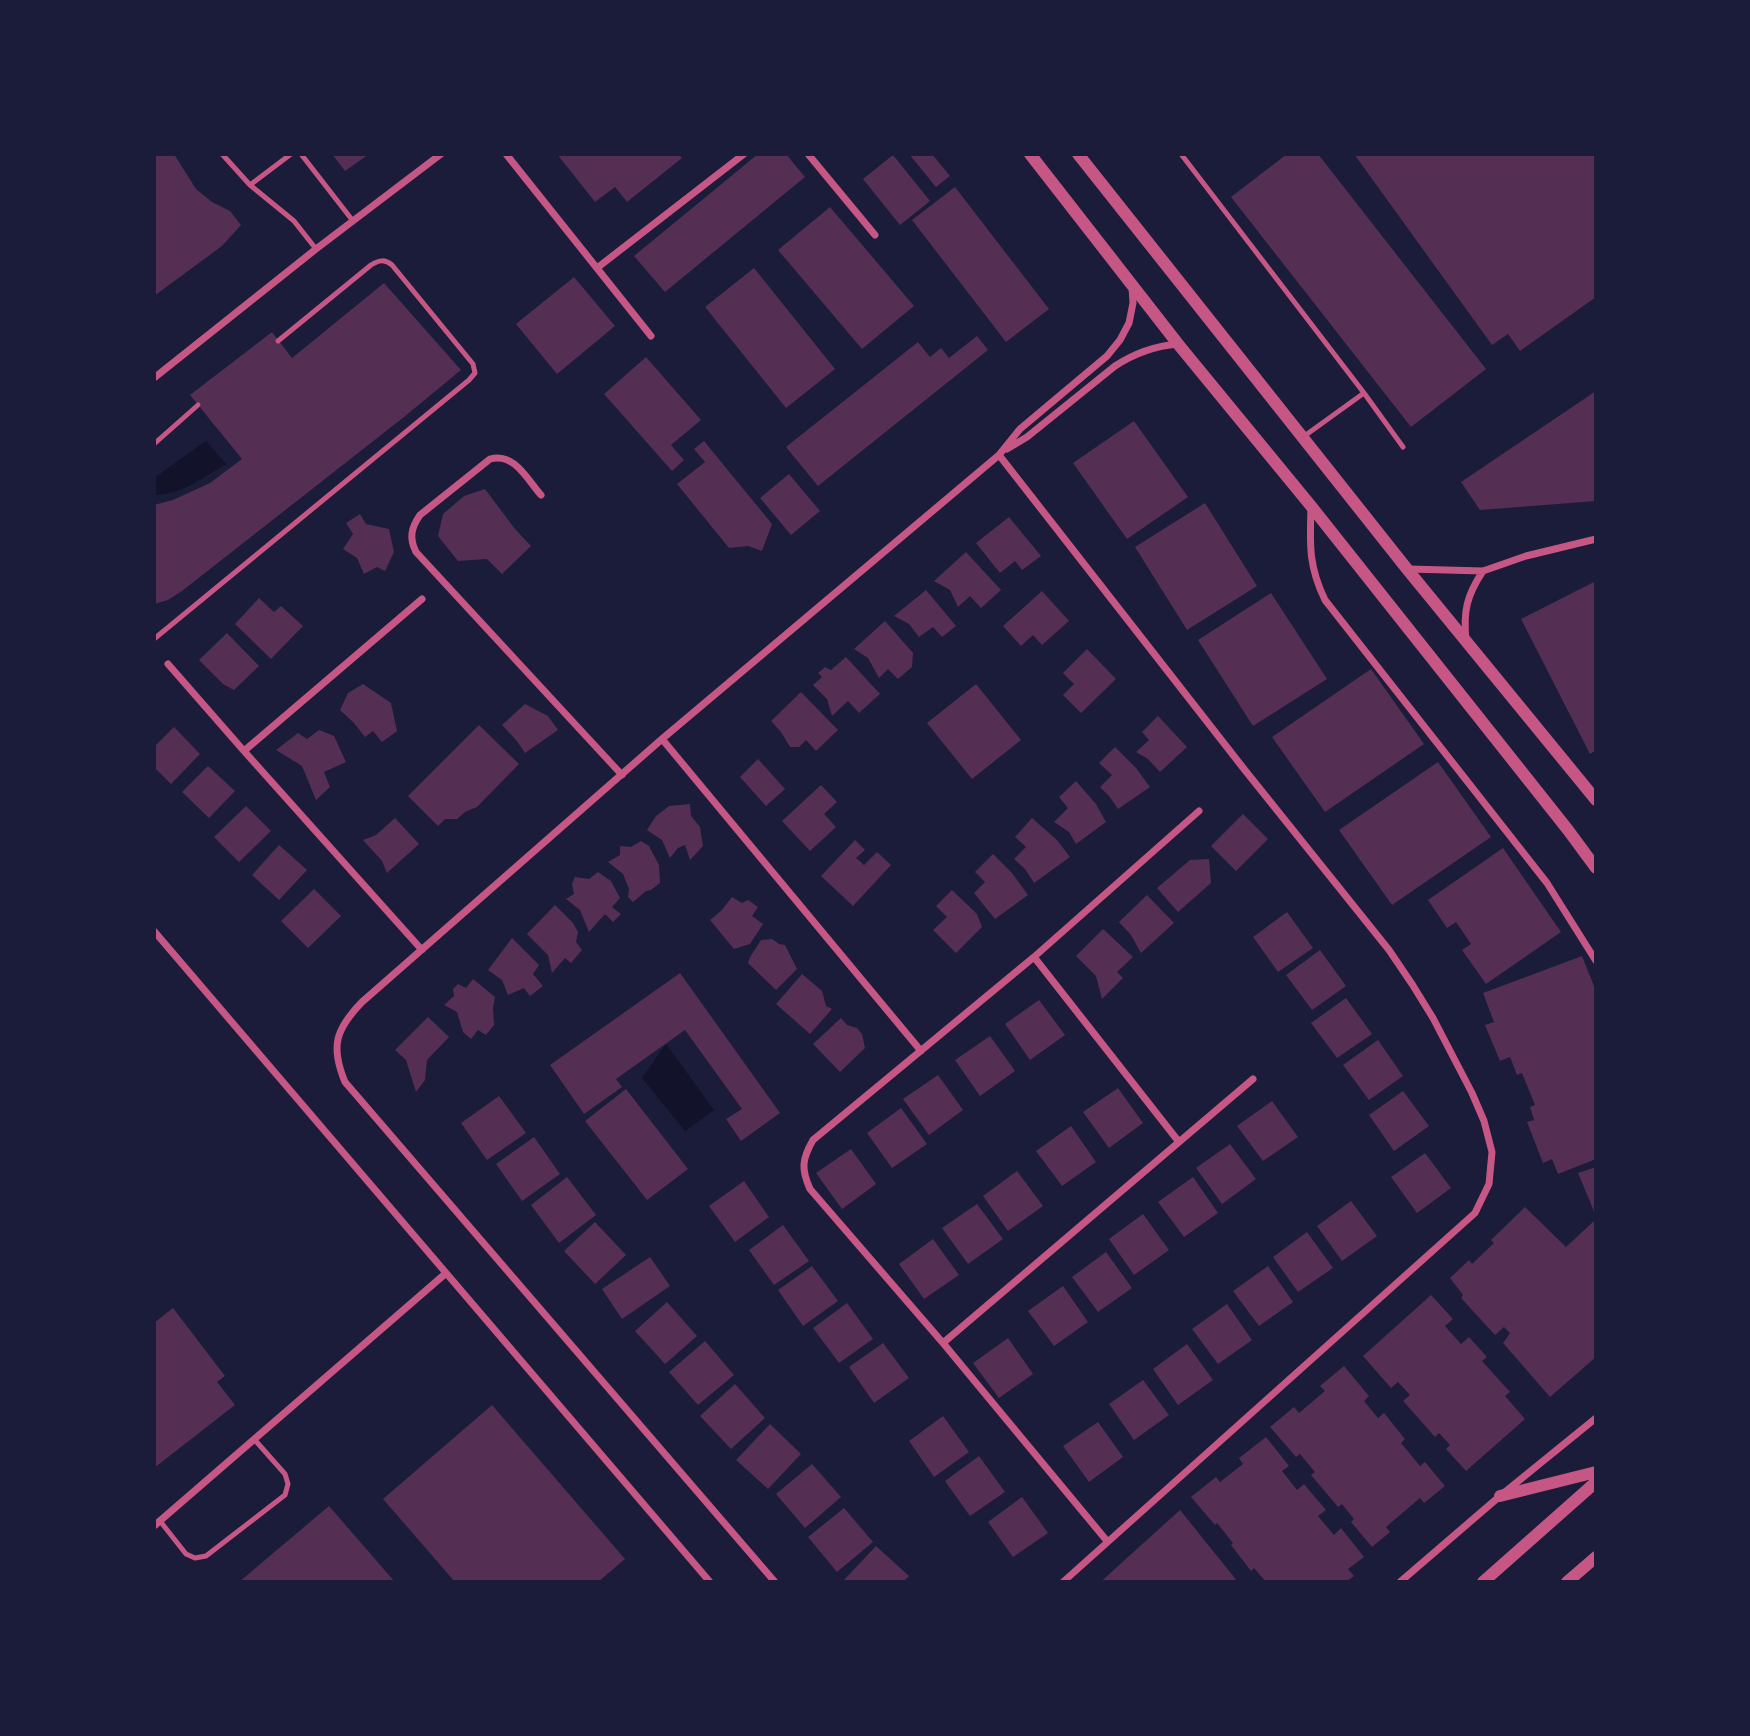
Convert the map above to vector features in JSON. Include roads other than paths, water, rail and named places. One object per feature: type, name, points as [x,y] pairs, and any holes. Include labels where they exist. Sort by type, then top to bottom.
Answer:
[{"type":"street","points":[[154,378],[441,154]]},
{"type":"street","points":[[506,154],[652,336]]},
{"type":"street","points":[[597,268],[744,154]]},
{"type":"street","points":[[808,154],[875,235]]},
{"type":"street","points":[[1030,154],[1178,344],[1569,830],[1596,868]]},
{"type":"street","points":[[1079,154],[1407,569],[1594,796]]},
{"type":"street","points":[[1001,453],[1020,429],[1107,356],[1120,340],[1129,323],[1133,303],[1132,284]]},
{"type":"street","points":[[775,1582],[345,1082],[338,1065],[336,1047],[341,1029],[362,1002],[662,739],[1001,453],[1027,437],[1129,356],[1178,344]]},
{"type":"street","points":[[1001,453],[1244,769],[1390,950],[1433,1018],[1467,1084],[1484,1121],[1492,1152],[1489,1184],[1475,1213],[1063,1582]]},
{"type":"street","points":[[541,495],[512,461],[497,457],[490,459],[420,515],[411,534],[412,544],[416,552],[622,775]]},
{"type":"street","points":[[1311,506],[1311,564],[1316,583],[1325,600],[1546,883],[1596,961]]},
{"type":"street","points":[[1407,569],[1483,571],[1526,556],[1596,539]]},
{"type":"street","points":[[1466,640],[1466,604],[1483,571]]},
{"type":"street","points":[[244,751],[422,599]]},
{"type":"street","points":[[169,664],[422,950]]},
{"type":"street","points":[[662,739],[921,1051]]},
{"type":"street","points":[[1107,1541],[943,1343],[810,1189],[803,1164],[806,1151],[813,1140],[1034,957],[1199,811]]},
{"type":"street","points":[[154,931],[710,1582]]},
{"type":"street","points":[[1034,957],[1179,1142]]},
{"type":"street","points":[[943,1343],[1253,1079]]},
{"type":"street","points":[[157,1524],[445,1274]]},
{"type":"street","points":[[1400,1582],[1596,1418]]},
{"type":"street","points":[[1500,1496],[1596,1472]]},
{"type":"street","points":[[1483,1582],[1596,1482]]},
{"type":"street","points":[[1567,1582],[1596,1557]]},
{"type":"lane","points":[[222,154],[250,185],[294,221],[317,249]]},
{"type":"lane","points":[[250,185],[291,154]]},
{"type":"lane","points":[[301,154],[353,221]]},
{"type":"lane","points":[[1181,154],[1403,447]]},
{"type":"lane","points":[[154,639],[475,373],[473,364],[392,265],[382,260],[371,265],[278,341]]},
{"type":"lane","points":[[1303,437],[1364,393]]},
{"type":"lane","points":[[154,444],[198,405]]},
{"type":"lane","points":[[157,1524],[186,1554],[195,1558],[206,1556],[285,1495],[288,1484],[285,1475],[254,1439]]}]
